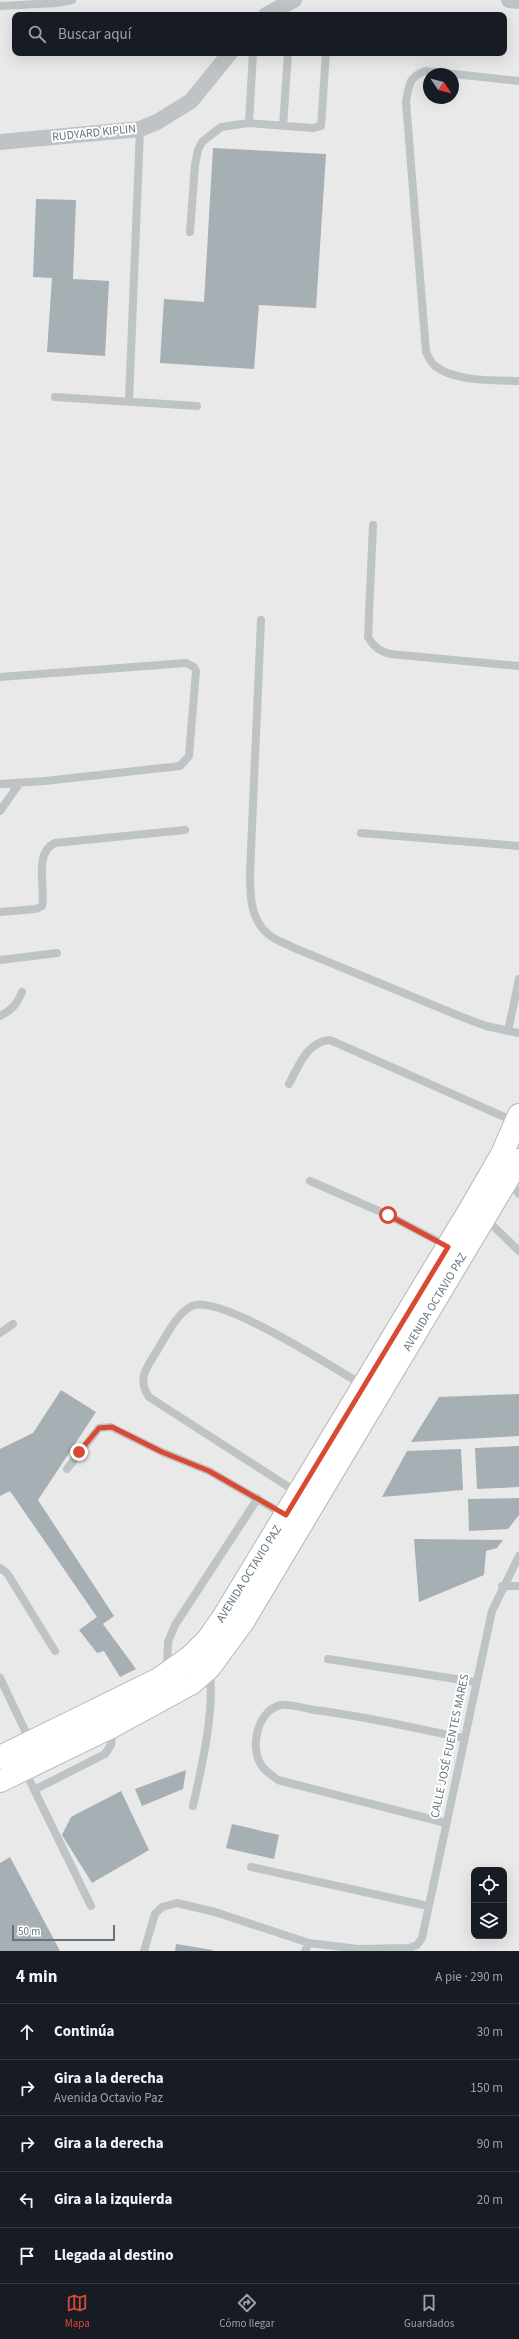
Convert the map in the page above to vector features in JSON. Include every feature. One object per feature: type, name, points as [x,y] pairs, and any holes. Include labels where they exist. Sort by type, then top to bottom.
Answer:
[{"type":"street","points":[[272,12],[294,0]]},
{"type":"street","points":[[508,0],[519,1]]},
{"type":"street","name":"RUDYARD KIPLIN","points":[[0,142],[140,129],[157,122],[191,101],[228,56]]},
{"type":"street","name":"AVENIDA OCTAVIO PAZ","points":[[0,1782],[113,1726],[192,1683],[210,1667],[243,1622],[478,1212],[518,1119]]},
{"type":"street","name":"AVENIDA OCTAVIO PAZ","points":[[0,1757],[167,1673],[190,1657],[208,1639],[224,1616],[286,1515],[448,1247],[478,1212],[514,1187],[519,1160]]},
{"type":"lane","points":[[0,6],[72,0]]},
{"type":"lane","points":[[250,122],[253,56]]},
{"type":"lane","points":[[283,126],[288,56]]},
{"type":"lane","points":[[190,232],[195,165],[198,150],[202,142],[221,127],[250,122],[318,128],[321,126],[326,56]]},
{"type":"lane","points":[[519,81],[426,71],[416,74],[410,82],[406,102],[426,352],[433,365],[448,373],[471,378],[519,381]]},
{"type":"lane","points":[[129,401],[140,129]]},
{"type":"lane","points":[[56,397],[197,406]]},
{"type":"lane","points":[[373,525],[368,637],[372,645],[379,650],[390,654],[519,666]]},
{"type":"lane","points":[[261,620],[250,873],[250,900],[256,918],[268,934],[292,947],[462,1017],[508,1031],[519,1032]]},
{"type":"lane","points":[[0,677],[186,663],[194,667],[196,671],[189,756],[180,766],[19,784],[0,784]]},
{"type":"lane","points":[[0,811],[19,784]]},
{"type":"lane","points":[[0,912],[36,909],[42,906],[44,856],[46,849],[55,843],[184,830]]},
{"type":"lane","points":[[361,833],[519,846]]},
{"type":"lane","points":[[0,960],[57,953]]},
{"type":"lane","points":[[508,1031],[519,979]]},
{"type":"lane","points":[[0,1016],[10,1011],[18,1003],[22,992]]},
{"type":"lane","points":[[289,1084],[313,1046],[321,1041],[330,1040],[518,1119]]},
{"type":"lane","points":[[310,1181],[388,1215],[448,1247]]},
{"type":"lane","points":[[478,1212],[519,1251]]},
{"type":"lane","points":[[299,1493],[149,1397],[143,1388],[141,1379],[165,1336],[179,1317],[191,1307],[202,1304],[220,1308],[283,1339],[364,1386]]},
{"type":"lane","points":[[0,1333],[13,1324]]},
{"type":"lane","points":[[67,1469],[91,1436],[99,1428],[107,1426],[162,1452],[209,1471],[286,1515]]},
{"type":"lane","points":[[167,1673],[166,1656],[168,1642],[176,1625],[258,1498]]},
{"type":"lane","name":"CALLE JOSÉ FUENTES MARES","points":[[309,1943],[358,1949],[409,1948],[417,1945],[422,1938],[475,1682],[492,1611],[502,1586],[519,1556]]},
{"type":"lane","points":[[0,1568],[7,1573],[55,1651]]},
{"type":"lane","points":[[502,1586],[519,1586]]},
{"type":"lane","points":[[328,1659],[475,1682]]},
{"type":"lane","points":[[193,1806],[206,1751],[211,1712],[210,1667]]},
{"type":"lane","points":[[0,1678],[31,1742]]},
{"type":"lane","points":[[446,1823],[278,1780],[261,1766],[257,1753],[256,1736],[260,1726],[269,1712],[281,1705],[353,1715],[464,1738]]},
{"type":"lane","points":[[34,1790],[105,1754],[111,1745],[113,1726]]},
{"type":"lane","points":[[24,1770],[91,1906]]},
{"type":"lane","points":[[251,1868],[428,1906]]},
{"type":"lane","points":[[144,1951],[154,1914],[162,1907],[177,1903],[215,1912],[309,1943],[305,1951]]},
{"type":"shaded area","points":[[0,0],[519,0],[519,1951],[0,1951]]},
{"type":"building","points":[[213,148],[326,154],[316,308],[259,305],[254,369],[160,363],[164,299],[204,302]]},
{"type":"building","points":[[36,199],[76,200],[73,279],[109,281],[105,356],[47,352],[52,278],[33,277]]},
{"type":"building","points":[[61,1390],[96,1412],[38,1500],[114,1616],[103,1624],[136,1669],[120,1677],[104,1651],[97,1653],[79,1630],[97,1617],[10,1491],[0,1496],[0,1449],[33,1433]]},
{"type":"building","points":[[519,1394],[519,1436],[411,1442],[439,1397]]},
{"type":"building","points":[[519,1446],[519,1487],[477,1489],[475,1448]]},
{"type":"building","points":[[461,1449],[463,1490],[382,1497],[407,1451]]},
{"type":"building","points":[[519,1498],[519,1515],[508,1529],[469,1531],[468,1499]]},
{"type":"building","points":[[414,1539],[503,1540],[497,1548],[486,1551],[484,1575],[419,1602]]},
{"type":"building","points":[[186,1770],[183,1789],[142,1806],[135,1789]]},
{"type":"building","points":[[121,1791],[149,1850],[92,1883],[62,1835],[71,1817]]},
{"type":"building","points":[[232,1824],[279,1835],[274,1859],[226,1848]]},
{"type":"building","points":[[10,1857],[60,1951],[0,1951],[0,1863]]},
{"type":"building","points":[[176,1944],[213,1950],[213,1951],[175,1951]]},
{"type":"route","points":[[79,1452],[99,1428],[107,1426],[112,1427],[162,1452],[209,1471],[286,1515],[448,1247],[388,1215]]}]
